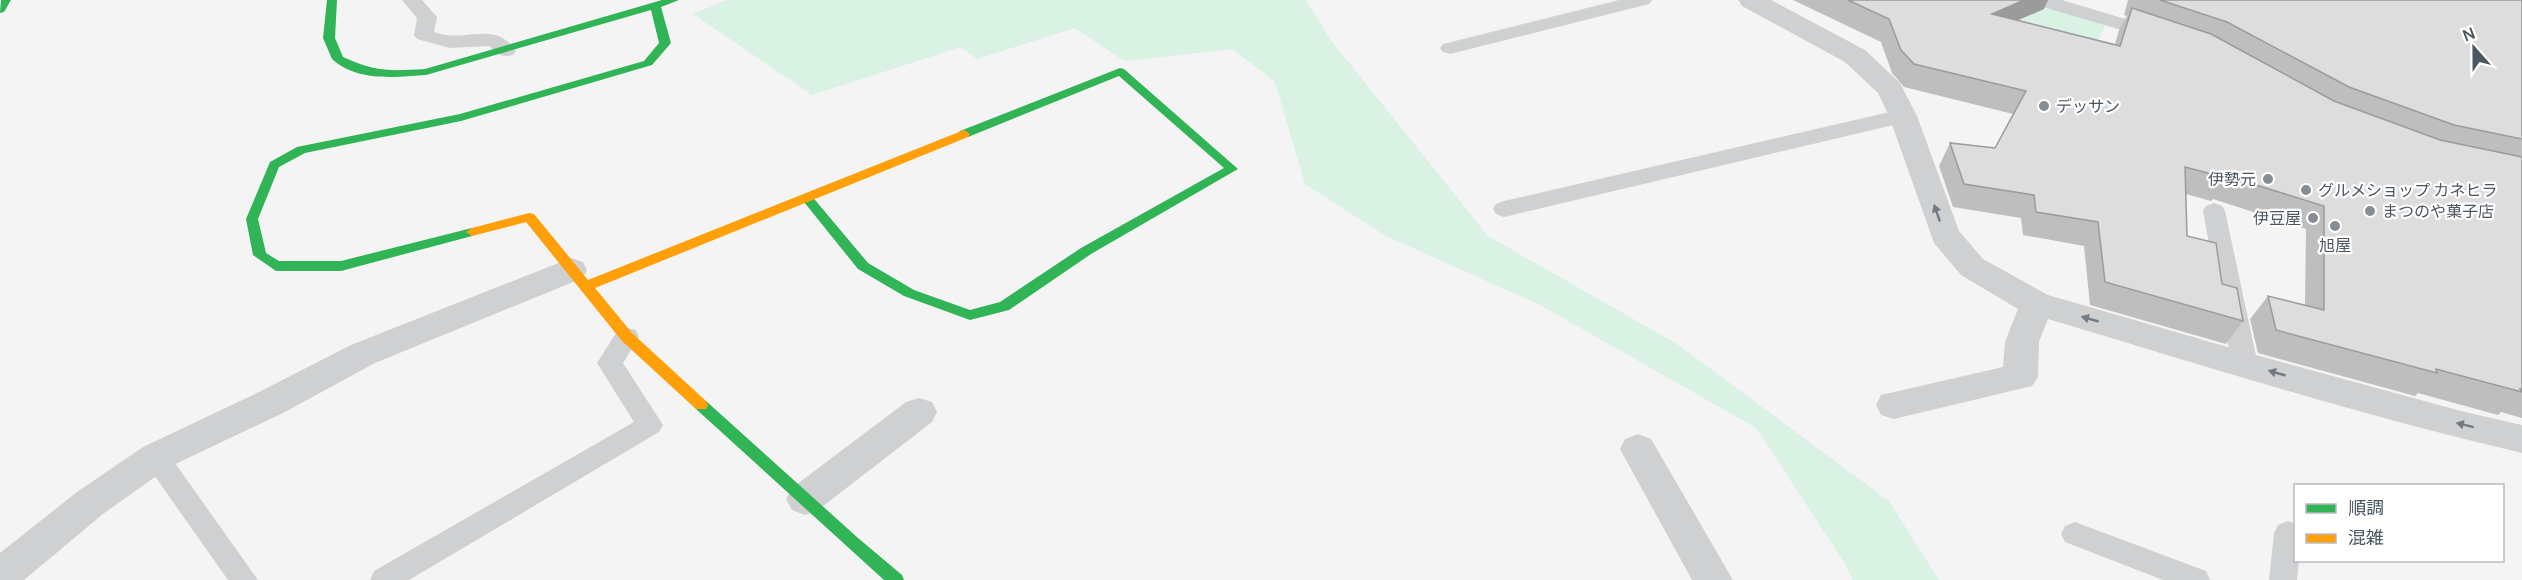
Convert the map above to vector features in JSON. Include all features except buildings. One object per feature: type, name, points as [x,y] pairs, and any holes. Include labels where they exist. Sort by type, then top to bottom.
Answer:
[{"type":"street","points":[[0,10],[6,0]]},
{"type":"street","points":[[332,0],[329,38],[338,59],[366,72],[394,74],[426,72],[506,51],[674,0]]},
{"type":"street","points":[[1751,0],[1855,56],[1890,89],[1903,116],[1945,235],[1972,267],[2037,304],[2461,425],[2522,439]]},
{"type":"street","points":[[656,7],[665,43],[648,63],[461,117],[301,150],[274,165],[252,219],[260,255],[276,266],[341,266],[530,217],[627,337],[896,580]]},
{"type":"street","points":[[0,576],[90,503],[156,458],[270,403],[363,354],[806,197],[1120,71],[1232,169],[1086,251],[1004,306],[970,315],[909,293],[863,266],[806,197]]},
{"type":"street","points":[[1894,405],[1969,387],[2020,378],[2022,342],[2037,304]]},
{"type":"street","points":[[805,499],[919,411]]},
{"type":"street","points":[[1638,449],[1713,580]]},
{"type":"lane","points":[[412,0],[427,17],[424,35],[441,42],[462,44],[493,39],[506,51]]},
{"type":"lane","points":[[1450,48],[1642,0]]},
{"type":"lane","points":[[2040,0],[2121,22],[2173,40]]},
{"type":"lane","points":[[1504,209],[1903,116]]},
{"type":"lane","points":[[2214,211],[2245,364]]},
{"type":"lane","points":[[384,580],[650,425],[610,363],[627,337]]},
{"type":"lane","points":[[156,458],[244,580]]},
{"type":"lane","points":[[2283,580],[2288,533]]},
{"type":"lane","points":[[2075,534],[2196,580]]},
{"type":"green space","points":[[727,0],[1306,0],[1330,39],[1488,236],[1677,344],[1889,501],[1939,580],[1853,580],[1844,562],[1756,428],[1540,305],[1386,236],[1305,184],[1275,82],[1233,49],[1124,61],[1075,28],[977,59],[961,47],[812,95],[693,14]]},
{"type":"green space","points":[[2021,0],[2106,23],[2098,42],[1984,16]]},
{"type":"traffic: fast","points":[[0,10],[6,0]]},
{"type":"traffic: fast","points":[[332,0],[329,38],[338,59],[366,72],[394,74],[426,72],[674,0]]},
{"type":"traffic: fast","points":[[472,232],[341,266],[276,266],[260,255],[252,219],[274,165],[301,150],[461,117],[648,63],[665,43],[656,7]]},
{"type":"traffic: fast","points":[[806,197],[863,266],[909,293],[970,315],[1004,306],[1086,251],[1232,169],[1120,71],[964,134]]},
{"type":"traffic: fast","points":[[701,405],[852,543],[896,580]]},
{"type":"traffic: slow","points":[[585,287],[964,134]]},
{"type":"traffic: slow","points":[[472,232],[529,217],[627,337],[701,405]]},
{"type":"place","name":"デッサン","points":[[2044,106]]},
{"type":"place","name":"伊勢元","points":[[2268,179]]},
{"type":"place","name":"グルメショップ カネヒラ","points":[[2306,190]]},
{"type":"place","name":"まつのや菓子店","points":[[2370,211]]},
{"type":"place","name":"伊豆屋","points":[[2313,218]]},
{"type":"place","name":"旭屋","points":[[2335,226]]}]
